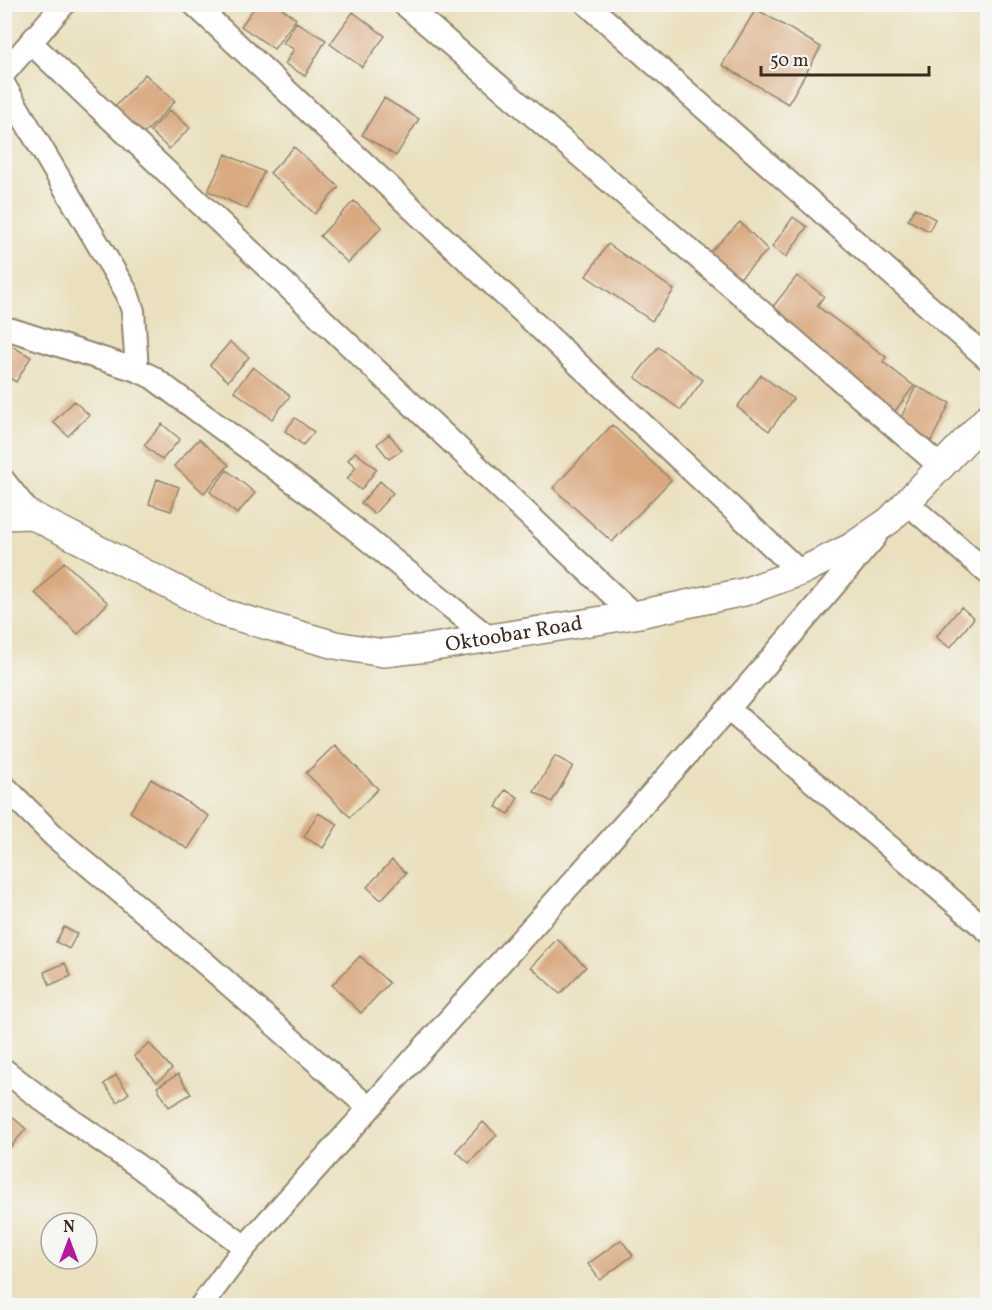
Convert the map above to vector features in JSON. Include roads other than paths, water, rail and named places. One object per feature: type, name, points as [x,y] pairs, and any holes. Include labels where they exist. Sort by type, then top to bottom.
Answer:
[{"type":"street","points":[[4,73],[64,4]]},
{"type":"street","points":[[194,4],[800,572]]},
{"type":"street","points":[[404,4],[940,466]]},
{"type":"street","points":[[587,4],[987,359]]},
{"type":"street","points":[[31,43],[634,615]]},
{"type":"street","points":[[4,85],[127,293],[133,312],[136,370]]},
{"type":"street","points":[[4,329],[152,377],[325,506],[489,638]]},
{"type":"street","name":"Oktoobar Road","points":[[4,516],[31,515],[223,613],[335,645],[383,653],[634,615],[744,592],[800,572],[851,547],[898,511],[987,417]]},
{"type":"street","points":[[4,481],[31,515]]},
{"type":"street","points":[[201,1305],[245,1247],[728,710],[898,511],[987,573]]},
{"type":"street","points":[[728,710],[987,932]]},
{"type":"street","points":[[4,786],[54,836],[207,964],[369,1108]]},
{"type":"street","points":[[4,1070],[48,1104],[138,1166],[245,1247]]}]
